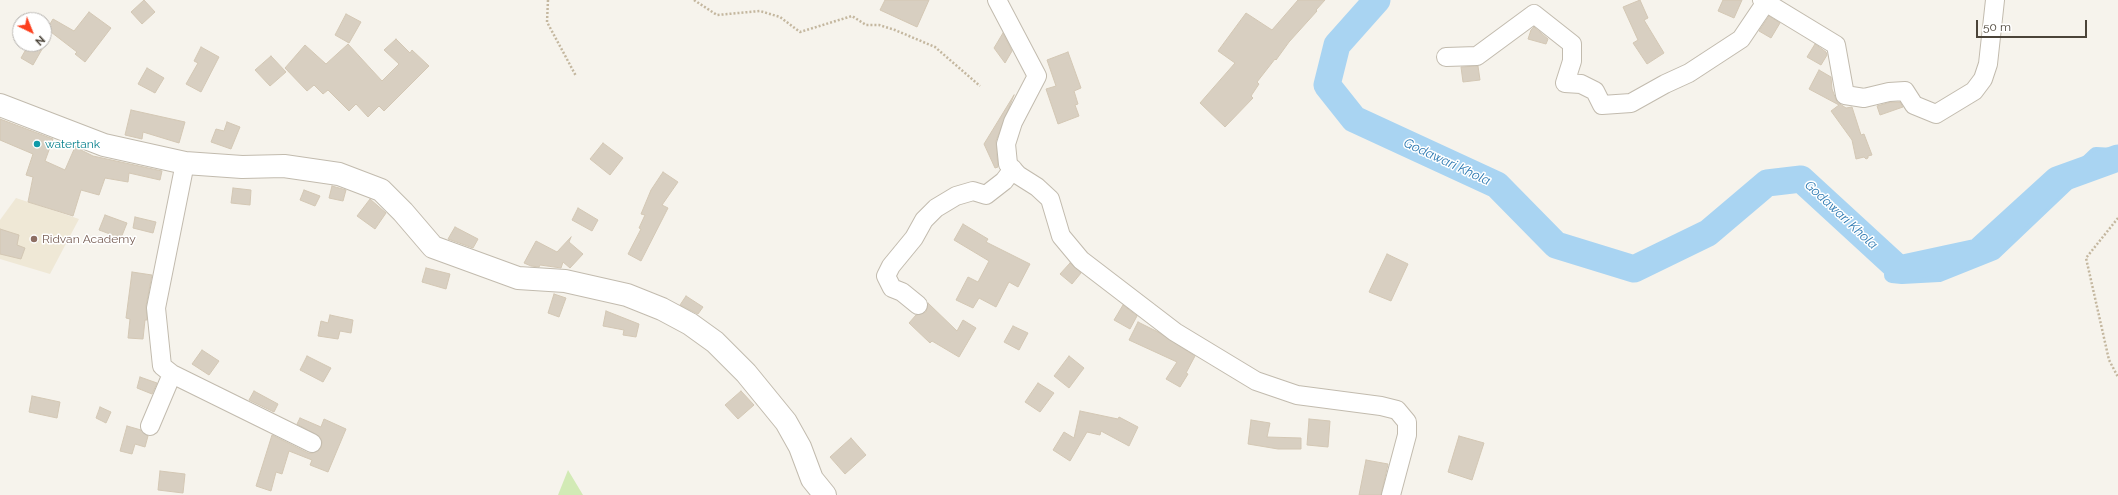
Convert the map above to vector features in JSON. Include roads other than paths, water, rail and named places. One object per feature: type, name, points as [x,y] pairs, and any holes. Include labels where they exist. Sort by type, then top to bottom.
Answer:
[{"type":"street","points":[[997,0],[1037,76],[1013,122],[1006,144],[1008,164],[1018,175],[1037,186],[1050,199],[1061,236],[1081,260],[1175,332],[1256,381],[1297,395],[1375,405],[1397,410],[1407,422],[1407,435],[1391,495]]},
{"type":"street","points":[[1446,57],[1477,56],[1534,14],[1572,44],[1572,61],[1564,83],[1581,84],[1595,91],[1602,105],[1631,103],[1665,84],[1689,73],[1741,39],[1764,1],[1836,45],[1845,95],[1864,98],[1904,90],[1914,105],[1936,114],[1974,91],[1983,79],[1988,64],[1995,0]]},
{"type":"street","points":[[0,105],[104,145],[185,163],[242,167],[284,166],[339,174],[381,190],[432,247],[518,278],[566,281],[627,295],[662,309],[690,324],[715,342],[746,373],[786,422],[800,447],[812,479],[825,495]]},
{"type":"street","points":[[185,163],[156,308],[162,366],[172,374],[312,443]]},
{"type":"street","points":[[918,305],[902,292],[892,288],[886,276],[891,266],[914,238],[924,220],[936,208],[956,196],[973,192],[986,195],[1004,181],[1013,169]]},
{"type":"street","points":[[150,426],[172,374]]},
{"type":"waterway","name":"Godawari Khola","points":[[1377,0],[1337,45],[1327,85],[1354,119],[1497,185],[1556,245],[1634,269],[1708,233],[1767,183],[1801,179],[1899,269],[1978,252],[2057,180],[2118,158]]},
{"type":"waterway","points":[[1892,275],[1902,276],[1939,274],[1994,252],[2096,155],[2114,156],[2118,158]]},
{"type":"place","name":"watertank","points":[[37,144]]},
{"type":"place","name":"Ridvan Academy","points":[[34,239]]}]
